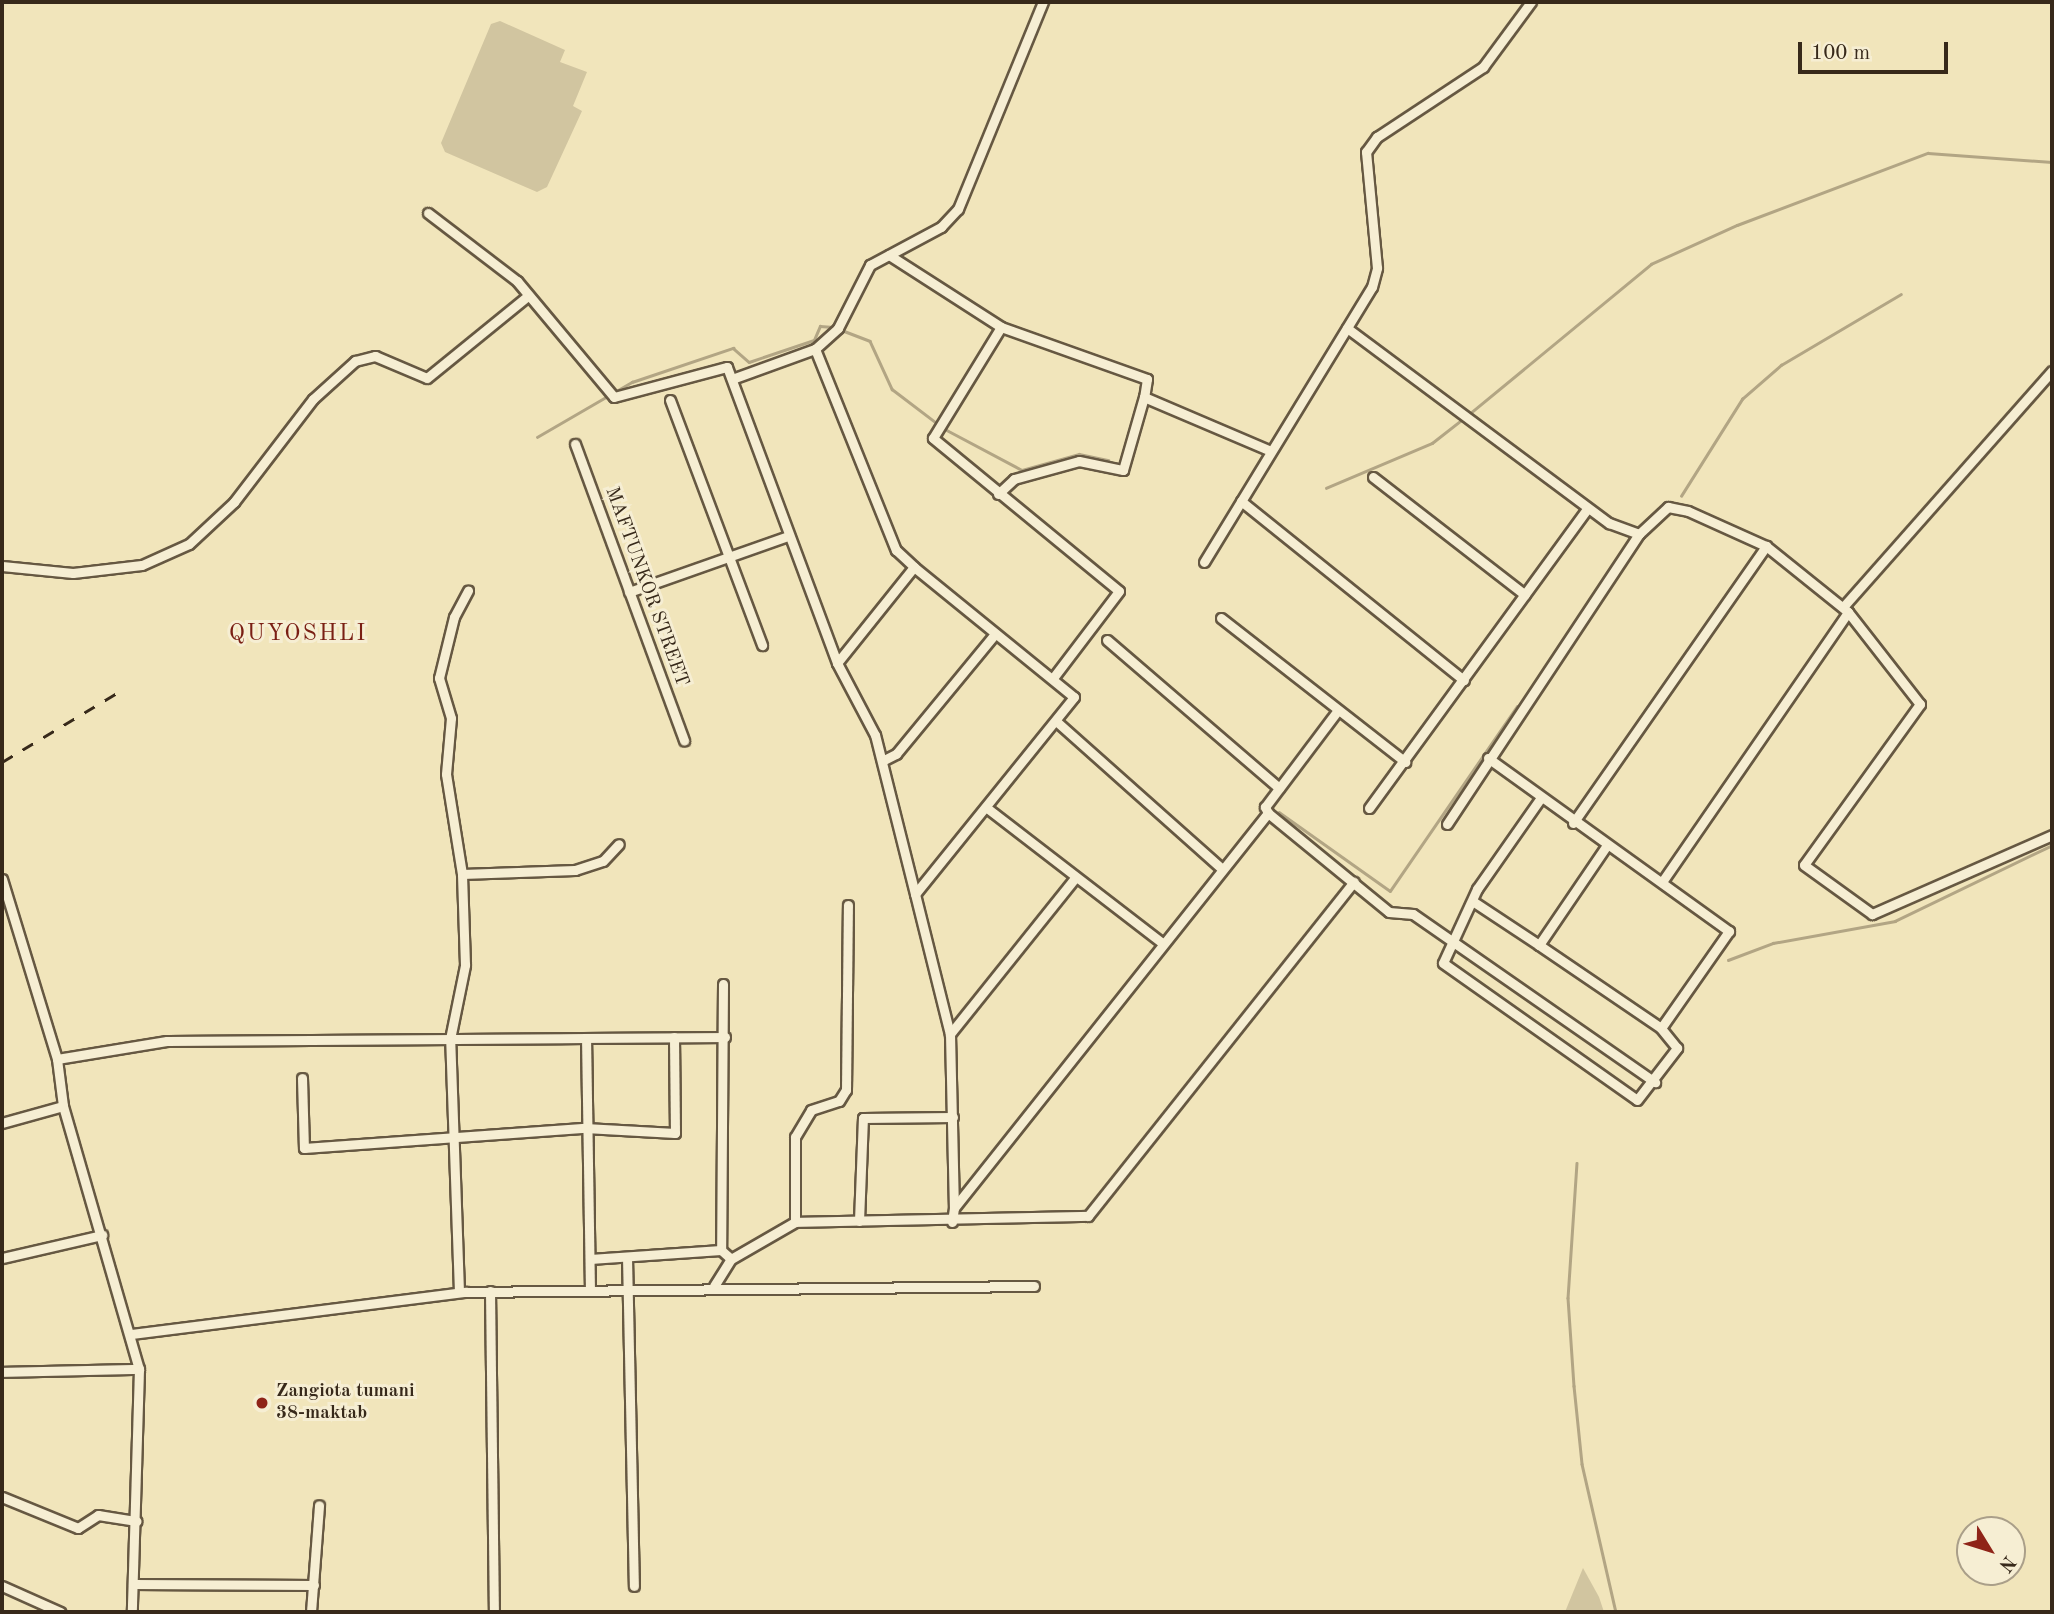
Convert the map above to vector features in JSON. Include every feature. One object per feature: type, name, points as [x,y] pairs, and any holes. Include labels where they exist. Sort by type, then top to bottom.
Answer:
[{"type":"street","points":[[732,379],[815,349],[838,328],[870,265],[941,227],[958,209],[1043,2]]},
{"type":"street","points":[[1204,562],[1268,450],[1348,328],[1377,268],[1366,152],[1377,137],[1483,67],[1531,2]]},
{"type":"street","points":[[428,213],[498,264],[614,397],[719,365],[732,379],[837,663],[882,761],[950,1034],[954,1208],[952,1222]]},
{"type":"street","points":[[889,255],[1000,327],[1147,379],[1123,470],[1079,461],[1014,479],[998,494]]},
{"type":"street","points":[[2,566],[73,573],[142,565],[189,544],[234,502],[313,400],[355,361],[375,356],[427,379],[525,298]]},
{"type":"street","points":[[1000,327],[933,438],[1119,591],[1053,678]]},
{"type":"street","points":[[1348,328],[1588,508],[1639,534]]},
{"type":"street","points":[[815,349],[896,550],[1074,697],[915,894]]},
{"type":"street","points":[[1664,879],[1846,610],[2052,371]]},
{"type":"street","points":[[1144,397],[1268,450]]},
{"type":"street","points":[[670,400],[762,645]]},
{"type":"street","name":"MAFTUNKOR STREET","points":[[575,444],[684,741]]},
{"type":"street","points":[[1373,477],[1525,595]]},
{"type":"street","points":[[1241,501],[1464,680]]},
{"type":"street","points":[[1447,824],[1488,758],[1639,534],[1668,507],[1766,546],[1846,610],[1920,704],[1804,865],[1872,914],[1883,914],[2052,835]]},
{"type":"street","points":[[1369,808],[1588,508]]},
{"type":"street","points":[[629,592],[788,536]]},
{"type":"street","points":[[1573,823],[1766,546]]},
{"type":"street","points":[[837,663],[914,567]]},
{"type":"street","points":[[459,1292],[450,1039],[465,986],[461,874],[446,774],[451,718],[439,678],[454,617],[468,591]]},
{"type":"street","points":[[1221,618],[1405,762]]},
{"type":"street","points":[[882,761],[896,754],[995,634]]},
{"type":"street","points":[[1107,640],[1279,788]]},
{"type":"street","points":[[1338,710],[1265,807],[1268,813],[1389,912],[1413,914],[1655,1082]]},
{"type":"street","points":[[1056,721],[1223,869]]},
{"type":"street","points":[[1488,758],[1573,823],[1664,879],[1729,931],[1661,1028]]},
{"type":"street","points":[[1474,902],[1661,1028],[1677,1048],[1655,1082],[1634,1099],[1443,964],[1474,902],[1540,799]]},
{"type":"street","points":[[986,808],[1161,942]]},
{"type":"street","points":[[954,1208],[1161,942],[1268,813]]},
{"type":"street","points":[[461,874],[575,870],[603,862],[619,844]]},
{"type":"street","points":[[1539,945],[1607,845]]},
{"type":"street","points":[[950,1034],[1076,877]]},
{"type":"street","points":[[2,879],[57,1059],[64,1107],[132,1334],[139,1369],[137,1521],[132,1612]]},
{"type":"street","points":[[715,1286],[731,1259],[795,1223],[1080,1219],[1093,1212],[1354,882]]},
{"type":"street","points":[[795,1223],[795,1137],[811,1110],[829,1107],[846,1090],[848,905]]},
{"type":"street","points":[[721,1250],[725,1037],[723,984]]},
{"type":"street","points":[[302,1078],[304,1148],[454,1135],[585,1128],[675,1133],[674,1037]]},
{"type":"street","points":[[57,1059],[167,1041],[725,1037]]},
{"type":"street","points":[[586,1038],[585,1128],[590,1291]]},
{"type":"street","points":[[2,1123],[64,1107]]},
{"type":"street","points":[[859,1221],[863,1118],[953,1117]]},
{"type":"street","points":[[2,1258],[102,1234]]},
{"type":"street","points":[[590,1259],[721,1250],[731,1259]]},
{"type":"street","points":[[627,1257],[634,1586]]},
{"type":"street","points":[[132,1334],[459,1292],[715,1286],[1034,1286]]},
{"type":"street","points":[[490,1292],[494,1612]]},
{"type":"street","points":[[2,1372],[139,1369]]},
{"type":"street","points":[[2,1497],[78,1528],[98,1515],[137,1521]]},
{"type":"street","points":[[311,1612],[319,1505]]},
{"type":"street","points":[[133,1584],[314,1585]]},
{"type":"street","points":[[2,1586],[60,1612]]},
{"type":"shaded area","points":[[500,21],[565,50],[560,62],[587,72],[573,106],[582,111],[547,187],[537,192],[445,152],[441,143],[491,24]]},
{"type":"shaded area","points":[[1583,1568],[1599,1597],[1604,1612],[1565,1612]]},
{"type":"waterway","points":[[1468,415],[1651,264],[1737,225],[1928,153],[2052,162]]},
{"type":"waterway","points":[[1681,496],[1742,399],[1781,365],[1901,294]]},
{"type":"waterway","points":[[537,437],[632,382],[733,348],[749,362],[814,340],[820,326],[833,327]]},
{"type":"waterway","points":[[839,329],[870,341],[892,389],[938,424]]},
{"type":"waterway","points":[[1326,488],[1432,443],[1463,419]]},
{"type":"waterway","points":[[943,428],[1022,470],[1079,454],[1108,460]]},
{"type":"waterway","points":[[1279,812],[1390,891],[1517,706]]},
{"type":"waterway","points":[[1728,960],[1773,943],[1895,921],[2052,845]]},
{"type":"waterway","points":[[1577,1163],[1568,1298],[1574,1386],[1582,1464],[1616,1612]]},
{"type":"railway","points":[[2,762],[117,693]]},
{"type":"place","name":"Zangiota tumani 38-maktab","points":[[262,1403]]},
{"type":"district","name":"QUYOSHLI","points":[[298,634]]}]
